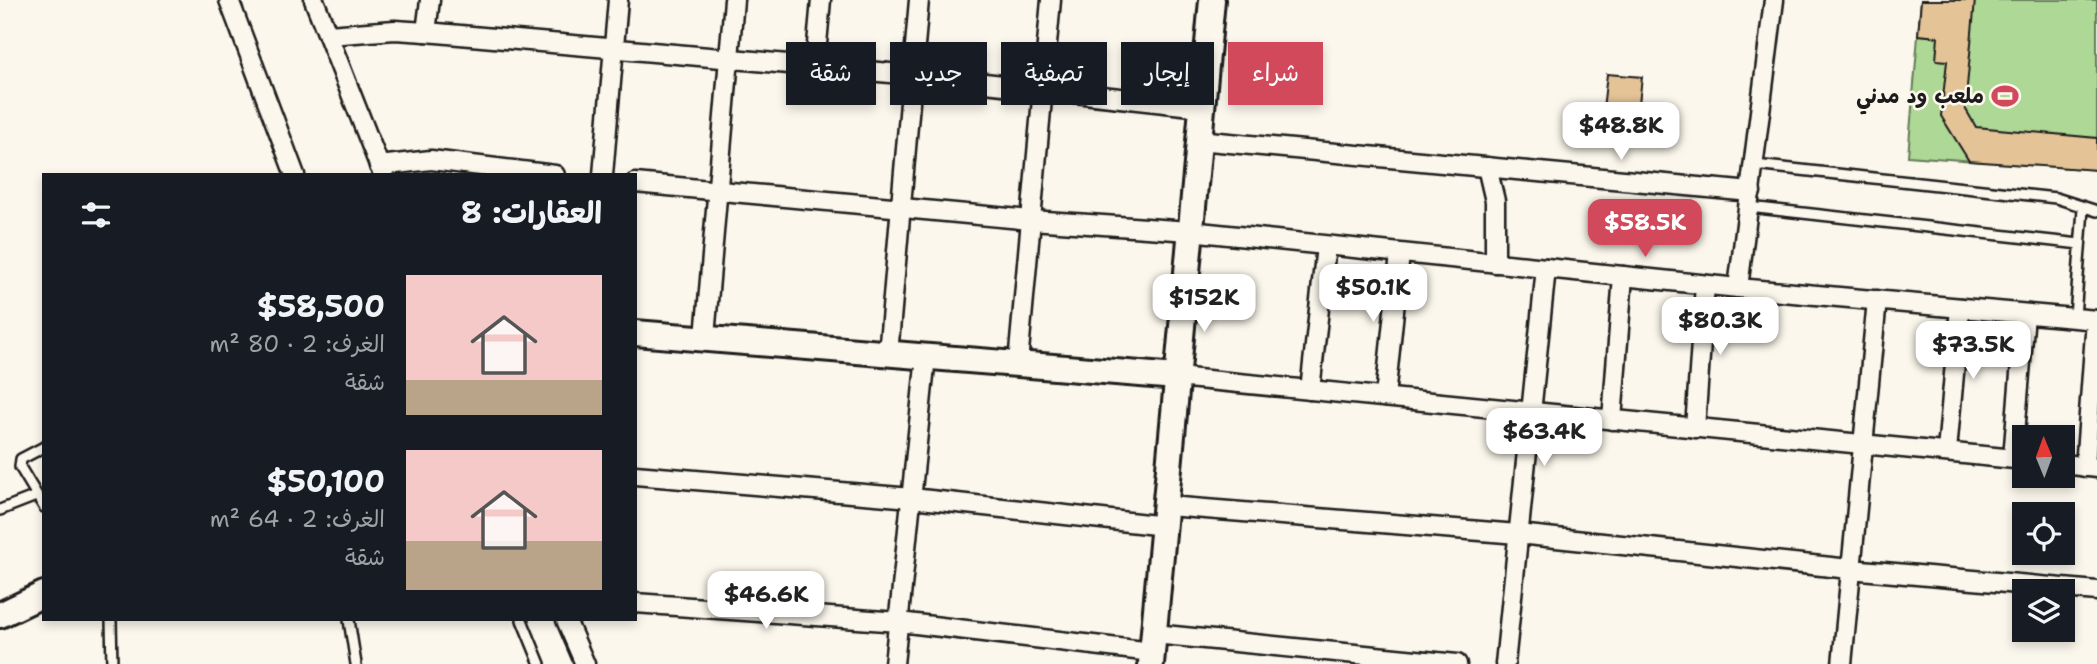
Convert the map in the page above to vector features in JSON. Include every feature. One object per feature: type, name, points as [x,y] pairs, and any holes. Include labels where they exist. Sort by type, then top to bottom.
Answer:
[{"type":"street","points":[[229,0],[294,173]]},
{"type":"street","points":[[314,0],[381,171],[431,160],[538,173]]},
{"type":"street","points":[[426,32],[430,0]]},
{"type":"street","points":[[603,173],[618,0]]},
{"type":"street","points":[[705,337],[734,0]]},
{"type":"street","points":[[817,42],[821,0]]},
{"type":"street","points":[[915,42],[919,0]]},
{"type":"street","points":[[1047,42],[1051,0]]},
{"type":"street","points":[[1152,650],[1167,516],[1177,377],[1212,0]]},
{"type":"street","points":[[1738,288],[1774,0]]},
{"type":"street","points":[[328,35],[395,30],[786,63]]},
{"type":"street","points":[[1107,96],[1201,107]]},
{"type":"street","points":[[888,354],[909,105]]},
{"type":"street","points":[[1018,363],[1041,105]]},
{"type":"street","points":[[1198,140],[1487,167],[1750,199]]},
{"type":"street","points":[[1487,167],[1495,201],[1495,263]]},
{"type":"street","points":[[637,183],[1031,220],[1190,231],[1705,285],[2096,320],[2091,467]]},
{"type":"street","points":[[1310,390],[1326,246]]},
{"type":"street","points":[[1385,397],[1400,254]]},
{"type":"street","points":[[1505,664],[1546,268]]},
{"type":"street","points":[[1612,419],[1623,276]]},
{"type":"street","points":[[1695,428],[1705,285]]},
{"type":"street","points":[[1842,664],[1877,300]]},
{"type":"street","points":[[1947,451],[1960,307]]},
{"type":"street","points":[[2020,425],[2025,314]]},
{"type":"street","points":[[637,333],[1177,377],[2012,458]]},
{"type":"street","points":[[894,664],[926,356]]},
{"type":"street","points":[[637,475],[1167,516],[1518,534],[2097,592]]},
{"type":"street","points":[[0,615],[42,595]]},
{"type":"street","points":[[637,603],[899,622],[1152,650],[1457,664]]},
{"type":"street","points":[[566,621],[584,664]]},
{"type":"lane","points":[[1755,165],[2056,198],[2083,209],[2097,211]]},
{"type":"lane","points":[[1750,199],[2080,244]]},
{"type":"lane","points":[[2075,317],[2083,209]]},
{"type":"lane","points":[[42,448],[20,459],[20,467],[42,504]]},
{"type":"lane","points":[[0,509],[36,496]]},
{"type":"lane","points":[[111,621],[112,664]]},
{"type":"lane","points":[[349,621],[356,664]]},
{"type":"lane","points":[[522,621],[540,664]]},
{"type":"green space","name":"ملعب ود مدني","points":[[1921,0],[2097,0],[2097,170],[1908,156]]},
{"type":"building","points":[[1921,0],[1975,0],[1965,108],[1976,127],[2097,138],[2097,170],[1969,161],[1941,116],[1947,61],[1936,60],[1938,37],[1918,35]]},
{"type":"building","points":[[1607,74],[1642,77],[1638,113],[1603,109]]},
{"type":"place","name":"ملعب ود مدني","points":[[2005,96]]}]
